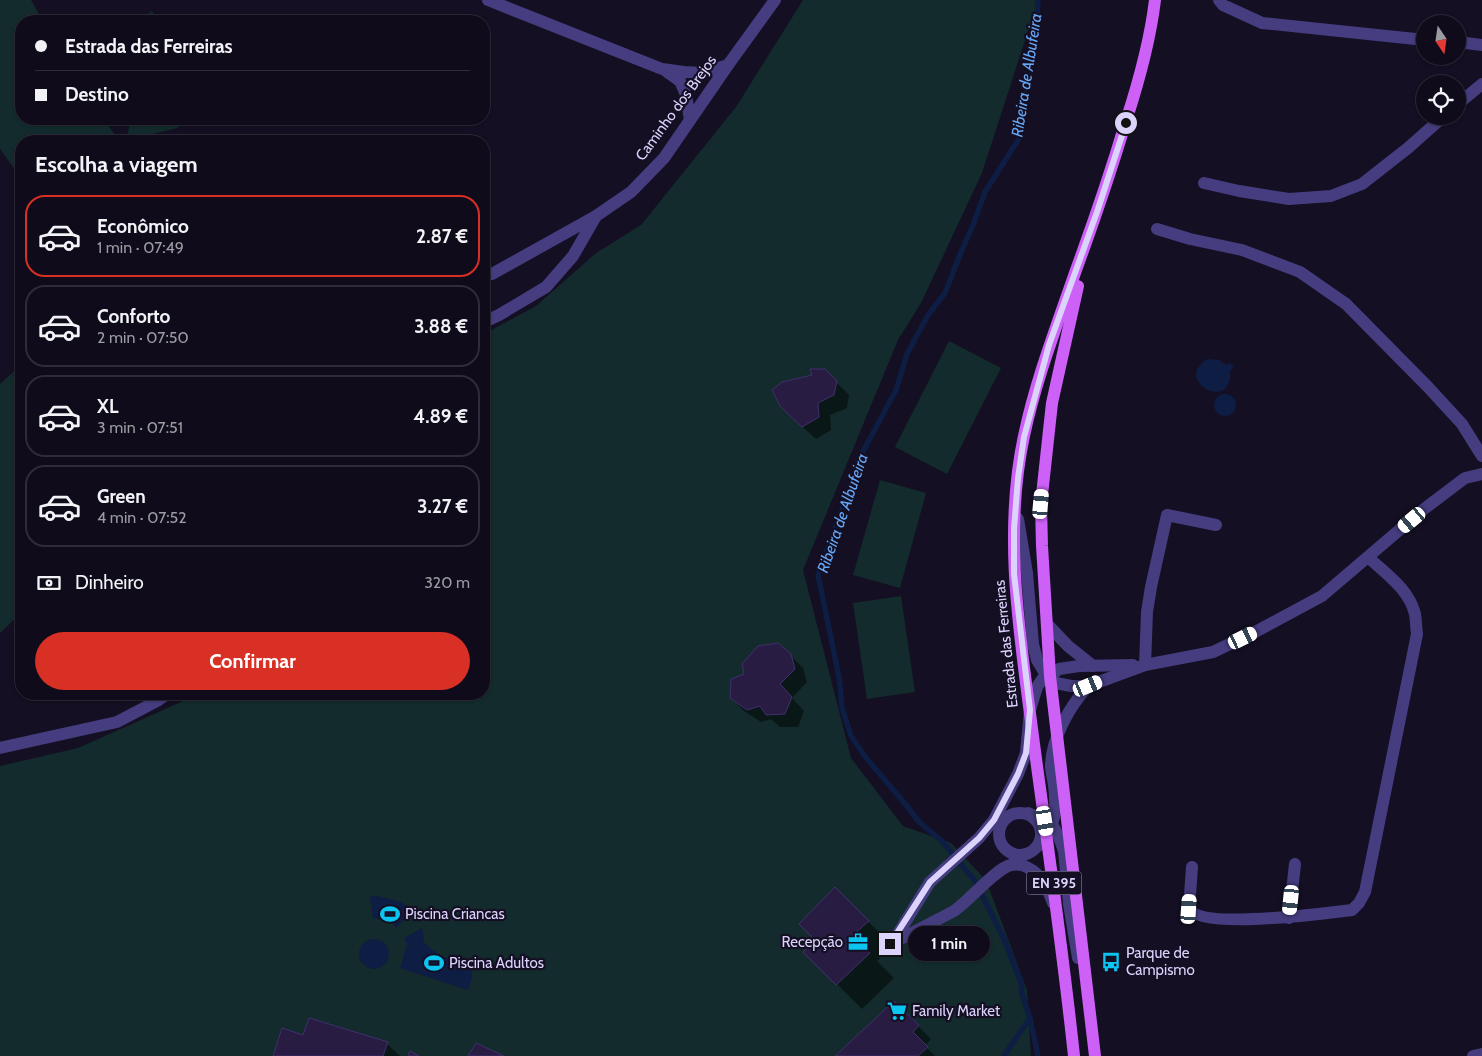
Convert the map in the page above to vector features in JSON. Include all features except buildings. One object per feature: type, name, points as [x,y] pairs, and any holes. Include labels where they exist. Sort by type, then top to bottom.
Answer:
[{"type":"main road","name":"Estrada das Ferreiras","points":[[1074,1056],[1048,827],[1030,710],[1014,574],[1015,506],[1024,437],[1034,397],[1049,345],[1114,162],[1152,30],[1155,0]]},
{"type":"main road","name":"Estrada das Ferreiras","points":[[1088,237],[1052,402],[1041,504],[1050,676],[1096,1056]]},
{"type":"street","points":[[488,0],[662,69],[680,81],[686,94],[690,120]]},
{"type":"street","name":"Caminho dos Brejos","points":[[490,319],[546,287],[573,256],[596,216],[632,192],[664,158],[775,0]]},
{"type":"street","points":[[1219,0],[1223,5],[1262,23],[1416,39]]},
{"type":"street","points":[[1466,43],[1482,45]]},
{"type":"street","points":[[662,69],[703,73],[728,65]]},
{"type":"street","points":[[1466,97],[1482,84]]},
{"type":"street","points":[[1204,183],[1289,199],[1331,196],[1362,184],[1434,125]]},
{"type":"street","points":[[490,274],[596,216]]},
{"type":"street","points":[[1157,229],[1190,239],[1242,250],[1300,272],[1346,304],[1462,424],[1482,456]]},
{"type":"street","points":[[1015,506],[1027,573],[1033,644],[1038,660],[1043,670],[1056,683],[1071,686],[1088,686],[1145,665],[1213,652],[1257,631],[1322,596],[1424,509],[1465,478],[1482,474]]},
{"type":"street","points":[[1145,665],[1150,587],[1167,515],[1216,525]]},
{"type":"street","points":[[1192,867],[1189,909],[1193,914],[1220,919],[1289,918],[1352,910],[1365,892],[1417,634],[1415,614],[1402,588],[1368,557]]},
{"type":"street","points":[[1047,624],[1068,646],[1093,666]]},
{"type":"street","points":[[1028,813],[1038,821],[1042,830],[1041,841],[1033,851],[1020,856],[994,875],[962,906],[890,944],[930,882],[979,838],[994,820],[1018,774],[1026,753],[1030,710],[1037,686],[1043,678],[1050,676],[1059,669],[1145,665]]},
{"type":"street","points":[[1038,846],[1056,813],[1051,766],[1057,734],[1079,696],[1088,686]]},
{"type":"street","points":[[0,748],[117,722],[159,700]]},
{"type":"street","points":[[1006,797],[999,838],[1004,848],[1020,856]]},
{"type":"street","points":[[999,830],[1007,817],[1020,812],[1028,813],[1059,837],[1064,851],[1069,904],[1079,965],[1088,991]]},
{"type":"street","points":[[1289,918],[1295,864]]},
{"type":"street","points":[[1010,865],[1025,865],[1039,875],[1047,886],[1057,912]]},
{"type":"street","points":[[1473,1056],[1482,1054]]},
{"type":"green space","points":[[0,0],[31,0],[40,15],[15,15],[15,125],[108,125],[115,135],[15,135],[15,170],[0,149]]},
{"type":"green space","points":[[803,0],[1038,0],[982,173],[921,303],[898,340],[803,570],[851,758],[903,826],[951,843],[986,880],[1027,990],[1031,1056],[0,1056],[0,766],[78,748],[184,700],[490,700],[490,331],[536,306],[596,253],[641,225],[736,107]]},
{"type":"green space","points":[[152,11],[154,15],[146,15]]},
{"type":"green space","points":[[130,125],[182,125],[150,135],[127,135]]},
{"type":"green space","points":[[949,341],[1001,368],[947,474],[895,447]]},
{"type":"green space","points":[[15,370],[15,619],[0,633],[0,384]]},
{"type":"green space","points":[[880,480],[926,493],[900,588],[853,575]]},
{"type":"green space","points":[[901,596],[915,692],[867,699],[853,603]]},
{"type":"water","points":[[1208,359],[1219,360],[1226,365],[1230,363],[1233,366],[1233,369],[1230,371],[1228,384],[1223,390],[1215,392],[1206,389],[1199,383],[1196,376],[1198,367]]},
{"type":"water","points":[[1221,394],[1229,394],[1236,401],[1236,409],[1229,416],[1221,416],[1214,409],[1214,401]]},
{"type":"water","name":"Piscina Criancas","points":[[378,896],[401,902],[412,911],[396,928],[393,923],[373,918],[370,897]]},
{"type":"water","name":"Piscina Adultos","points":[[422,928],[423,941],[432,950],[446,958],[450,955],[459,955],[469,965],[472,976],[468,990],[400,968],[407,944],[404,938]]},
{"type":"water","points":[[374,939],[380,940],[388,948],[388,960],[380,968],[374,969],[368,968],[360,960],[359,954],[360,948],[368,940]]},
{"type":"waterway","name":"Ribeira de Albufeira","points":[[1004,1056],[1030,1018],[1022,994],[1021,982],[1004,939],[975,881],[942,841],[919,822],[867,759],[851,736],[842,708],[839,677],[818,575],[859,459],[896,390],[907,354],[928,315],[945,293],[985,192],[1020,137],[1036,27],[1038,0]]},
{"type":"waterway","points":[[1030,1018],[1038,1056]]},
{"type":"place","name":"Piscina Criancas","points":[[390,914]]},
{"type":"place","name":"Recepção","points":[[858,942]]},
{"type":"place","name":"Parque de Campismo","points":[[1111,962]]},
{"type":"place","name":"Piscina Adultos","points":[[434,963]]},
{"type":"place","name":"Family Market","points":[[897,1011]]},
{"type":"route","points":[[890,944],[930,882],[979,838],[994,820],[1018,774],[1026,753],[1030,710],[1014,574],[1014,529],[1018,478],[1024,437],[1049,345],[1097,212],[1126,123]]}]
